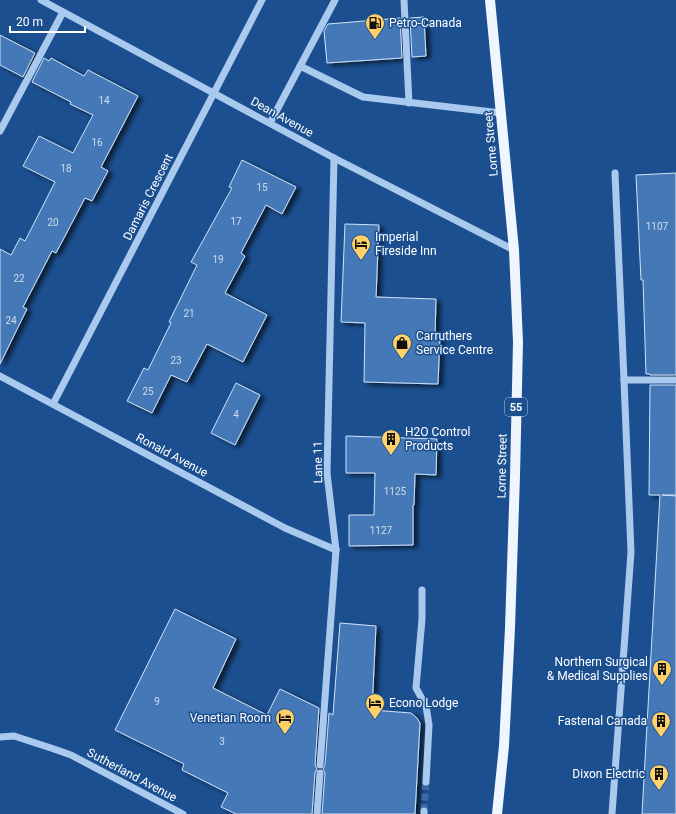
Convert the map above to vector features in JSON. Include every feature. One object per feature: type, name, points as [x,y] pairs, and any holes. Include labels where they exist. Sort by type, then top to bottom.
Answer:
[{"type":"main road","name":"Lorne Street","points":[[490,0],[514,250],[518,342],[510,628],[504,746],[497,814]]},
{"type":"street","name":"Dean Avenue","points":[[40,0],[214,92],[334,158],[514,250]]},
{"type":"street","name":"Damaris Crescent","points":[[53,404],[262,0]]},
{"type":"street","points":[[270,123],[335,0]]},
{"type":"street","points":[[404,0],[410,103]]},
{"type":"street","points":[[0,131],[63,12]]},
{"type":"street","points":[[300,66],[363,97],[501,113]]},
{"type":"street","name":"Lane 11","points":[[320,765],[336,550],[327,473],[334,158]]},
{"type":"street","points":[[612,814],[630,552],[615,173]]},
{"type":"street","name":"Ronald Avenue","points":[[0,376],[285,528],[336,550]]},
{"type":"street","points":[[624,380],[676,380]]},
{"type":"street","points":[[422,590],[422,619],[416,688],[426,706],[429,725],[426,782]]},
{"type":"street","name":"Sutherland Avenue","points":[[0,737],[14,736],[71,755],[182,814]]},
{"type":"street","points":[[317,814],[320,773]]},
{"type":"building","points":[[424,17],[426,56],[412,57],[410,18]]},
{"type":"building","name":"Petro-Canada","points":[[400,18],[402,58],[327,63],[324,31],[328,24]]},
{"type":"building","points":[[0,35],[35,53],[23,77],[0,65]]},
{"type":"building","points":[[44,58],[49,61],[51,58],[84,76],[88,70],[138,96],[101,167],[108,171],[92,201],[85,198],[56,253],[52,251],[23,307],[27,309],[0,364],[0,249],[11,255],[20,238],[25,241],[55,182],[23,166],[39,136],[73,153],[93,115],[70,104],[71,102],[32,82]]},
{"type":"building","points":[[242,160],[296,187],[282,214],[266,205],[241,253],[245,256],[225,293],[267,315],[243,362],[207,344],[187,382],[171,375],[152,413],[127,401],[144,368],[148,370],[171,323],[169,322],[197,265],[191,262],[232,188],[229,187]]},
{"type":"building","points":[[676,173],[676,375],[650,375],[646,374],[643,280],[641,280],[636,175]]},
{"type":"building","points":[[345,224],[379,225],[376,297],[436,299],[435,337],[440,337],[438,384],[364,382],[365,323],[341,322]]},
{"type":"building","points":[[236,383],[260,395],[235,445],[211,433]]},
{"type":"building","points":[[650,385],[676,385],[676,495],[662,495],[676,496],[676,814],[642,814],[660,495],[649,495]]},
{"type":"building","points":[[346,436],[437,439],[436,475],[415,474],[413,545],[349,546],[349,515],[374,515],[375,473],[346,473]]},
{"type":"building","points":[[175,609],[236,639],[213,688],[267,715],[280,689],[319,708],[315,765],[317,769],[315,773],[312,814],[236,814],[221,807],[228,793],[182,770],[184,764],[115,730]]},
{"type":"building","name":"Econo Lodge","points":[[340,623],[376,626],[372,710],[411,713],[420,723],[415,814],[322,814],[325,773],[323,769],[325,765],[329,713],[333,715]]},
{"type":"tunnel","points":[[424,811],[426,782]]},
{"type":"place","name":"Petro-Canada","points":[[375,40]]},
{"type":"place","name":"Imperial Fireside Inn","points":[[361,261]]},
{"type":"place","name":"Carruthers Service Centre","points":[[402,360]]},
{"type":"place","name":"H2O Control Products","points":[[391,456]]},
{"type":"place","name":"Northern Surgical & Medical Supplies","points":[[662,686]]},
{"type":"place","name":"Econo Lodge","points":[[375,720]]},
{"type":"place","name":"Venetian Room","points":[[285,735]]},
{"type":"place","name":"Fastenal Canada","points":[[661,738]]},
{"type":"place","name":"Dixon Electric","points":[[659,791]]}]
